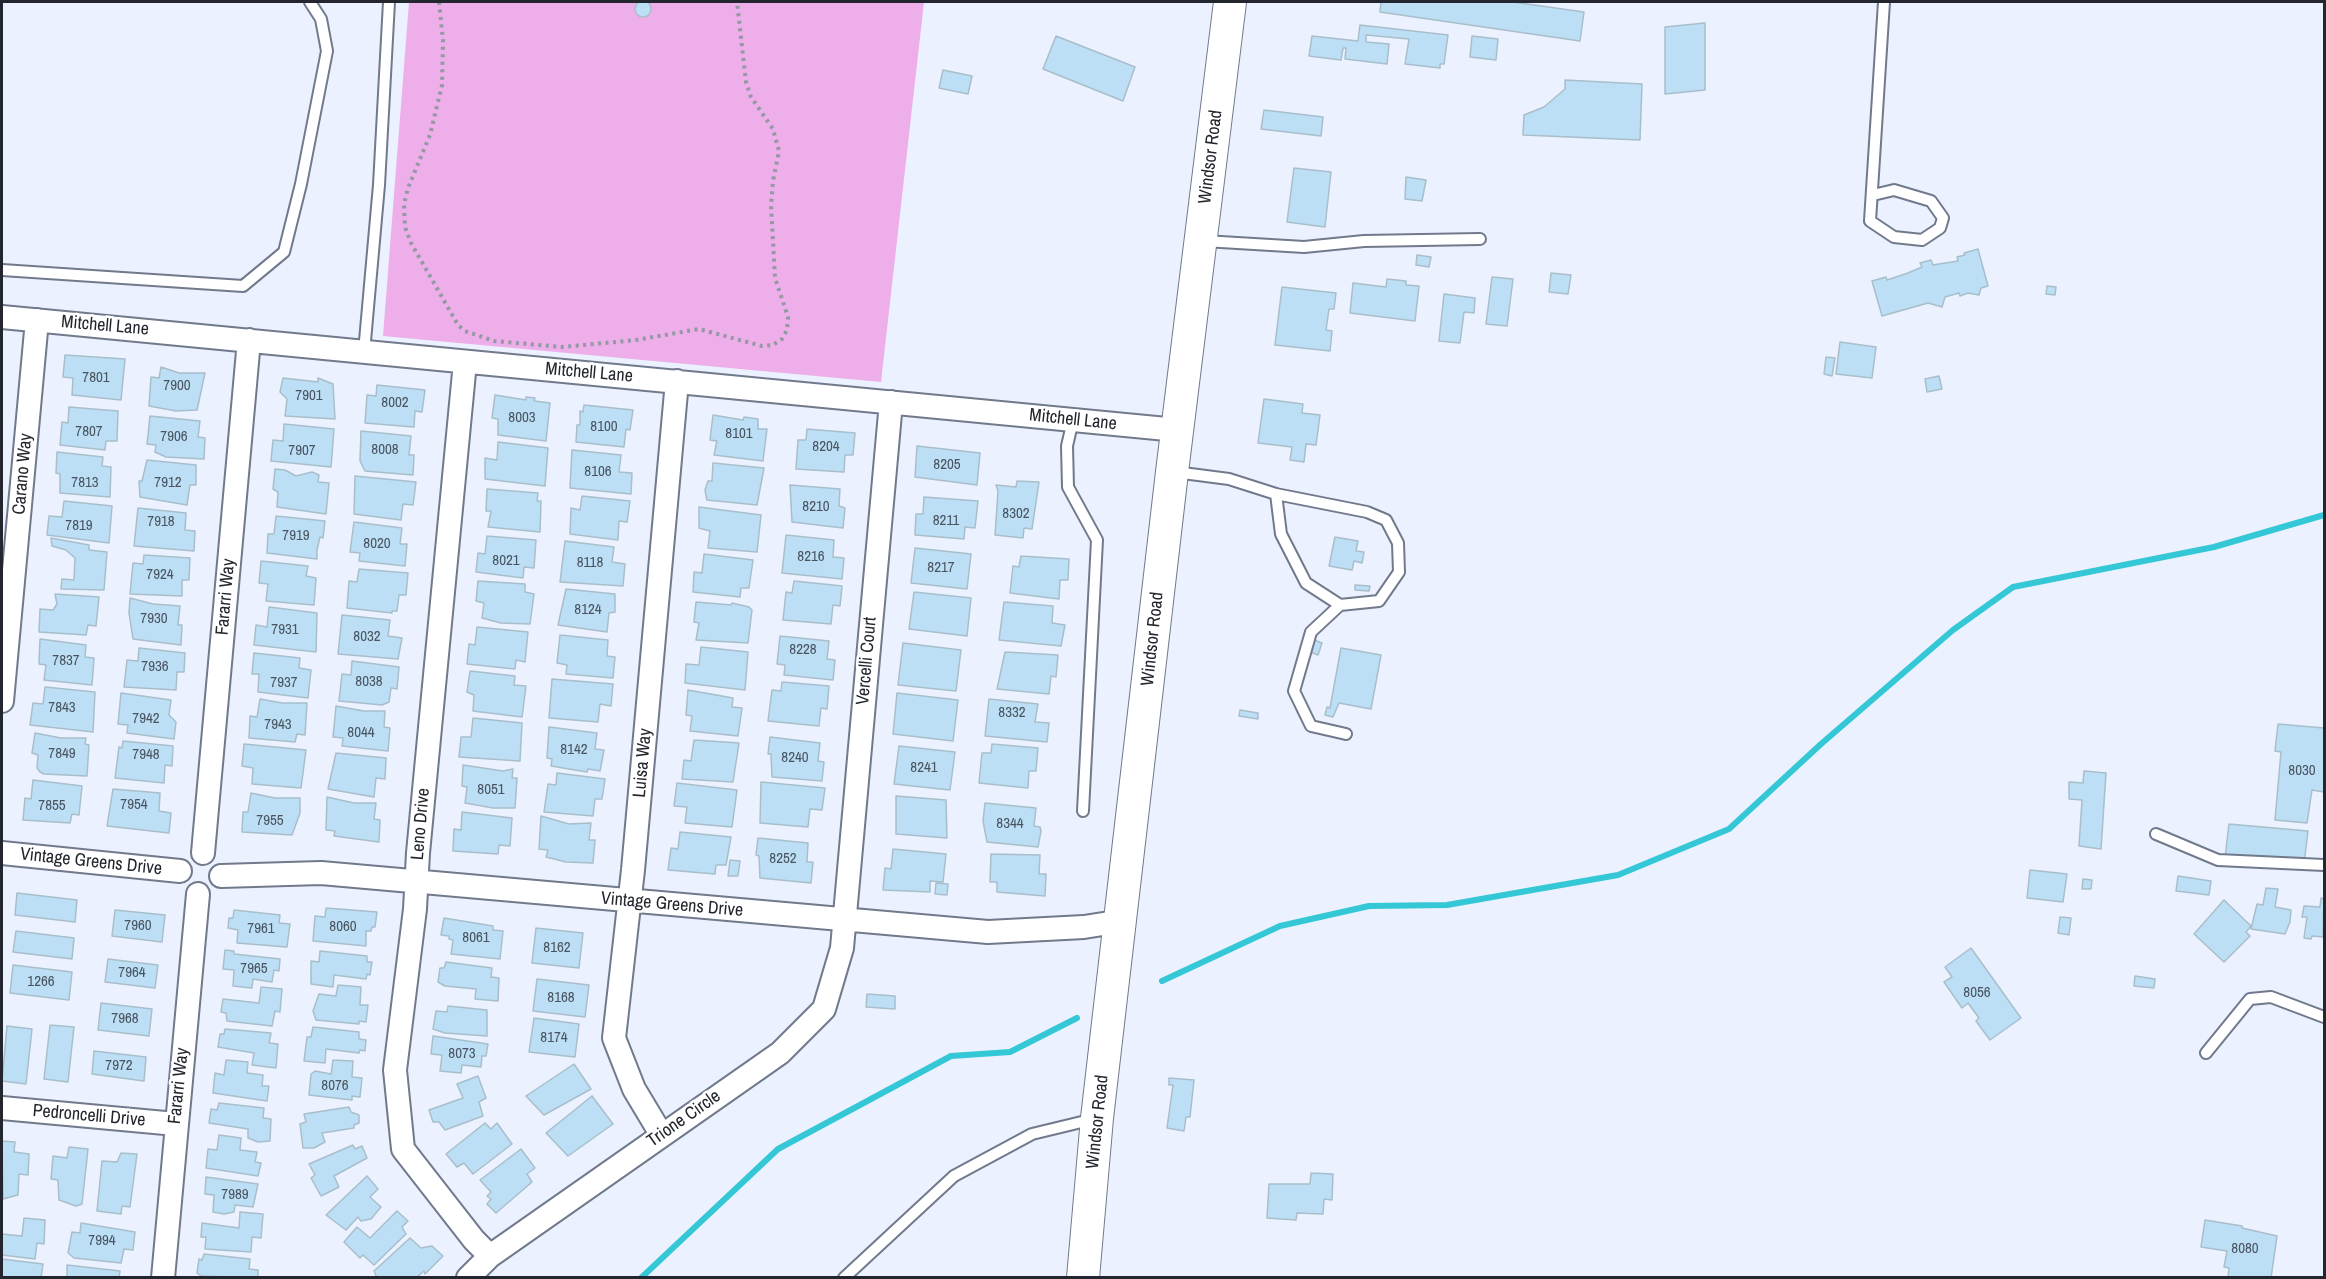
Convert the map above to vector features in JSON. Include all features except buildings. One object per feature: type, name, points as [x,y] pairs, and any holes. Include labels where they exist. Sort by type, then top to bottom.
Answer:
[{"type":"main road","name":"Windsor Road","points":[[1083,1278],[1097,1119],[1122,921],[1177,430],[1230,2]]},
{"type":"street","name":"Mitchell Lane","points":[[2,316],[1177,430]]},
{"type":"street","name":"Carano Way","points":[[2,701],[37,320]]},
{"type":"street","name":"Fararri Way","points":[[203,853],[249,340]]},
{"type":"street","name":"Leno Drive","points":[[465,362],[417,881],[395,1070],[403,1149],[490,1256]]},
{"type":"street","name":"Luisa Way","points":[[662,1134],[634,1089],[614,1038],[629,901],[677,381]]},
{"type":"street","name":"Vercelli Court","points":[[844,921],[891,402]]},
{"type":"street","name":"Vintage Greens Drive","points":[[2,853],[180,871]]},
{"type":"street","points":[[203,853],[215,859],[222,876],[211,892],[192,893],[182,884],[180,871],[186,860],[203,853]]},
{"type":"street","name":"Vintage Greens Drive","points":[[222,876],[321,873],[988,932],[1084,927],[1122,921]]},
{"type":"street","name":"Fararri Way","points":[[163,1278],[198,894]]},
{"type":"street","name":"Trione Circle","points":[[468,1278],[490,1256],[780,1053],[824,1009],[842,948],[844,921]]},
{"type":"street","name":"Pedroncelli Drive","points":[[2,1108],[176,1124]]},
{"type":"lane","points":[[2,270],[243,286],[285,252],[327,51],[321,19],[310,2]]},
{"type":"lane","points":[[364,352],[379,185],[388,2]]},
{"type":"lane","points":[[1873,195],[1894,190],[1931,201],[1942,218],[1940,228],[1922,240],[1894,237],[1870,221],[1884,2]]},
{"type":"lane","points":[[1200,241],[1304,247],[1364,241],[1480,238]]},
{"type":"lane","points":[[1072,420],[1067,446],[1068,487],[1097,540],[1083,811]]},
{"type":"lane","points":[[1172,472],[1229,479],[1276,494],[1367,512],[1386,520],[1398,543],[1399,572],[1378,601],[1340,605],[1311,632],[1294,691],[1311,726],[1346,734]]},
{"type":"lane","points":[[1276,494],[1281,534],[1306,583],[1340,605]]},
{"type":"lane","points":[[2156,834],[2218,860],[2325,865]]},
{"type":"lane","points":[[2206,1053],[2250,999],[2271,997],[2325,1017]]},
{"type":"lane","points":[[844,1278],[954,1176],[1032,1134],[1097,1119]]},
{"type":"path","points":[[439,2],[442,85],[430,135],[408,188],[404,204],[405,227],[458,325],[465,331],[494,340],[562,347],[636,340],[699,329],[762,346],[773,345],[782,339],[787,330],[788,317],[775,278],[771,205],[779,152],[773,129],[752,97],[746,81],[737,2]]},
{"type":"shaded area","points":[[409,2],[924,2],[881,382],[383,336]]},
{"type":"waterway","points":[[1162,981],[1280,926],[1369,906],[1447,905],[1618,875],[1729,829],[1821,744],[1953,630],[2013,587],[2214,547],[2324,515]]},
{"type":"waterway","points":[[641,1278],[778,1149],[951,1056],[1010,1052],[1077,1018]]}]
